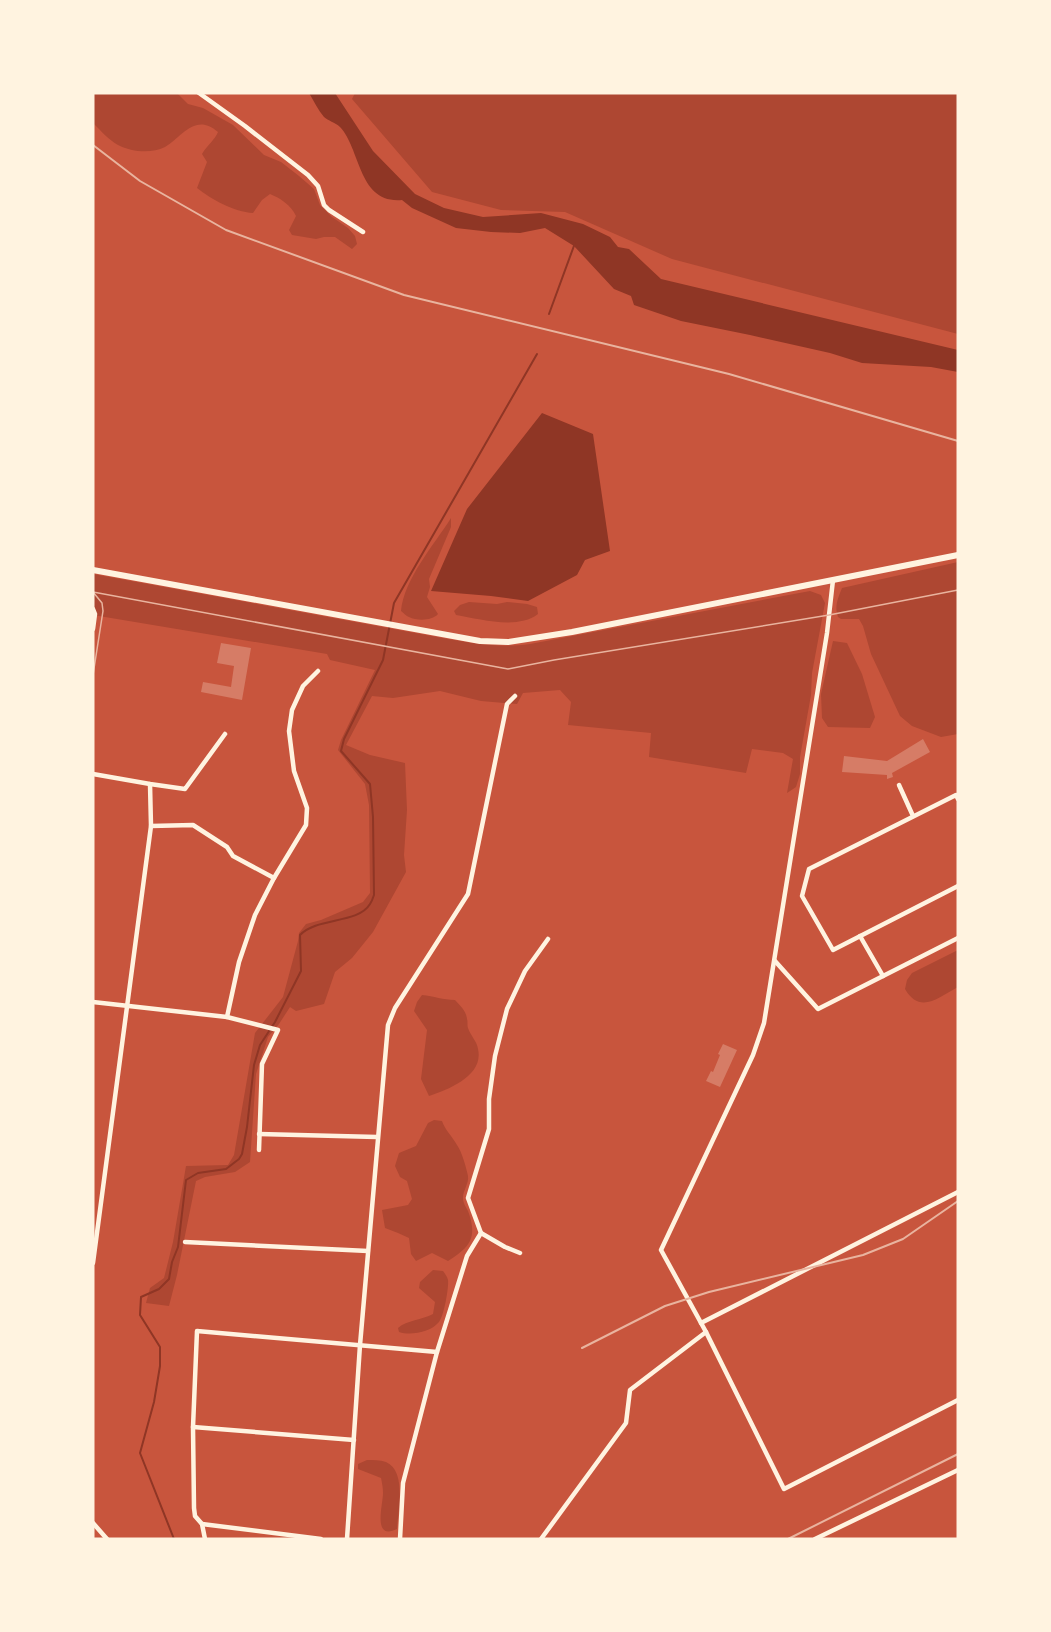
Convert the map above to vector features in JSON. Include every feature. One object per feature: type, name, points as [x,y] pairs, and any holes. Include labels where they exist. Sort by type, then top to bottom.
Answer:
[{"type":"main road","points":[[93,570],[480,641],[507,642],[572,632],[958,555]]},
{"type":"street","points":[[199,93],[308,175],[318,186],[324,205],[363,231]]},
{"type":"street","points":[[833,580],[827,633],[764,1023],[753,1055],[661,1250],[706,1332],[784,1489],[958,1400]]},
{"type":"street","points":[[93,609],[94,627]]},
{"type":"street","points":[[227,1017],[239,962],[255,915],[306,825],[306,808],[294,771],[289,731],[292,710],[303,686],[318,671]]},
{"type":"street","points":[[347,1539],[360,1345],[388,1025],[395,1008],[468,894],[507,704],[515,696]]},
{"type":"street","points":[[93,774],[185,789],[225,734]]},
{"type":"street","points":[[93,1263],[151,825],[150,784]]},
{"type":"street","points":[[900,785],[913,816]]},
{"type":"street","points":[[958,799],[956,795],[809,868],[802,896],[832,950],[958,886]]},
{"type":"street","points":[[151,825],[193,825],[227,847],[233,856],[274,878]]},
{"type":"street","points":[[860,936],[883,976]]},
{"type":"street","points":[[775,961],[818,1010],[958,938]]},
{"type":"street","points":[[520,1253],[504,1248],[481,1233],[468,1198],[489,1129],[489,1099],[495,1056],[507,1009],[525,971],[548,939]]},
{"type":"street","points":[[93,1002],[227,1017],[278,1030],[262,1064],[259,1150]]},
{"type":"street","points":[[259,1134],[377,1137]]},
{"type":"street","points":[[701,1323],[958,1192]]},
{"type":"street","points":[[400,1539],[403,1484],[437,1352],[467,1256],[481,1233]]},
{"type":"street","points":[[185,1242],[368,1251]]},
{"type":"street","points":[[205,1539],[202,1524],[195,1516],[194,1508],[193,1427],[197,1331],[437,1352]]},
{"type":"street","points":[[541,1539],[626,1423],[630,1390],[706,1332]]},
{"type":"street","points":[[193,1427],[354,1440]]},
{"type":"street","points":[[815,1539],[958,1470]]},
{"type":"street","points":[[93,1523],[107,1539]]},
{"type":"street","points":[[202,1524],[321,1539]]},
{"type":"shaded area","points":[[93,93],[177,93],[188,104],[203,108],[233,125],[264,155],[281,162],[314,189],[320,205],[348,228],[355,236],[357,244],[352,249],[335,237],[316,239],[292,235],[289,230],[296,216],[285,202],[270,194],[262,200],[253,213],[223,204],[197,188],[207,162],[202,154],[218,132],[210,126],[202,124],[189,128],[165,147],[154,151],[135,151],[118,145],[93,123]]},
{"type":"shaded area","points":[[309,93],[335,93],[373,151],[415,194],[444,208],[483,217],[541,213],[583,224],[610,237],[618,247],[629,249],[661,279],[958,350],[958,372],[931,367],[862,363],[830,353],[681,321],[634,305],[631,296],[614,289],[574,246],[545,228],[520,233],[456,228],[412,208],[402,200],[388,199],[377,193],[362,173],[347,137],[338,125],[324,117]]},
{"type":"shaded area","points":[[355,93],[958,93],[958,334],[672,259],[565,212],[501,210],[432,192],[352,99]]},
{"type":"shaded area","points":[[542,413],[593,434],[610,551],[585,560],[577,575],[528,601],[431,591],[467,509]]},
{"type":"shaded area","points":[[451,518],[451,527],[429,579],[430,587],[427,597],[438,614],[424,620],[408,617],[401,611],[408,587]]},
{"type":"shaded area","points":[[958,562],[958,734],[941,737],[912,726],[900,716],[871,654],[859,619],[841,619],[838,617],[836,606],[842,588]]},
{"type":"shaded area","points":[[93,574],[448,639],[499,645],[530,644],[810,591],[821,595],[825,603],[812,673],[811,695],[800,757],[800,774],[796,787],[787,793],[793,759],[783,753],[752,749],[746,773],[649,757],[651,733],[568,725],[571,702],[560,690],[523,693],[517,704],[481,701],[440,691],[393,698],[372,696],[346,745],[370,755],[405,763],[407,810],[404,855],[406,872],[373,932],[352,958],[335,972],[324,1004],[296,1011],[290,1007],[268,1037],[256,1074],[250,1162],[235,1172],[205,1177],[196,1181],[169,1306],[146,1303],[150,1288],[164,1278],[173,1242],[186,1166],[228,1165],[234,1155],[255,1033],[283,997],[299,933],[306,924],[363,902],[370,893],[369,805],[365,784],[338,750],[375,670],[330,660],[327,654],[93,615]]},
{"type":"shaded area","points":[[469,602],[527,604],[537,607],[538,614],[529,619],[509,622],[487,621],[456,615],[454,611],[460,605]]},
{"type":"shaded area","points":[[833,641],[847,643],[862,674],[875,717],[870,728],[828,727],[822,718],[821,694]]},
{"type":"shaded area","points":[[958,950],[958,987],[930,1002],[917,1001],[911,997],[905,989],[912,973]]},
{"type":"shaded area","points":[[422,995],[455,1000],[465,1013],[468,1028],[478,1049],[476,1066],[464,1080],[429,1096],[421,1079],[427,1030],[414,1011]]},
{"type":"shaded area","points":[[434,1120],[442,1121],[464,1160],[468,1179],[463,1200],[471,1220],[472,1235],[467,1246],[448,1261],[432,1253],[416,1261],[411,1254],[409,1238],[385,1228],[382,1210],[408,1205],[412,1199],[407,1181],[400,1177],[395,1166],[399,1153],[416,1146],[428,1123]]},
{"type":"shaded area","points":[[433,1270],[443,1271],[448,1280],[441,1319],[426,1331],[409,1334],[399,1332],[398,1328],[402,1325],[433,1314],[435,1302],[419,1288],[420,1282]]},
{"type":"shaded area","points":[[367,1460],[386,1462],[397,1474],[400,1492],[397,1529],[384,1530],[382,1526],[381,1478],[358,1469],[358,1464]]},
{"type":"building","points":[[221,643],[251,648],[242,700],[201,692],[203,682],[231,687],[234,666],[217,663]]},
{"type":"building","points":[[923,739],[930,752],[892,773],[893,777],[887,779],[887,775],[842,772],[844,756],[887,761]]},
{"type":"building","points":[[723,1044],[737,1050],[720,1087],[706,1081],[711,1071],[713,1072]]},
{"type":"waterway","points":[[549,314],[575,243]]},
{"type":"waterway","points":[[174,1539],[140,1453],[154,1402],[160,1366],[160,1347],[140,1315],[141,1297],[159,1289],[169,1279],[178,1247],[186,1180],[198,1173],[226,1169],[242,1154],[254,1065],[260,1045],[275,1022],[301,971],[300,935],[316,925],[356,915],[364,910],[372,900],[374,895],[373,817],[370,784],[341,751],[344,739],[383,660],[394,603],[537,354]]},
{"type":"tram line","points":[[93,592],[508,669],[829,615],[958,590]]},
{"type":"tram line","points":[[93,592],[102,603],[103,611],[93,675]]},
{"type":"railway","points":[[93,145],[140,181],[226,230],[404,295],[729,374],[958,441]]},
{"type":"railway","points":[[582,1348],[665,1306],[709,1292],[863,1255],[903,1239],[958,1201]]},
{"type":"railway","points":[[788,1539],[958,1454]]}]
